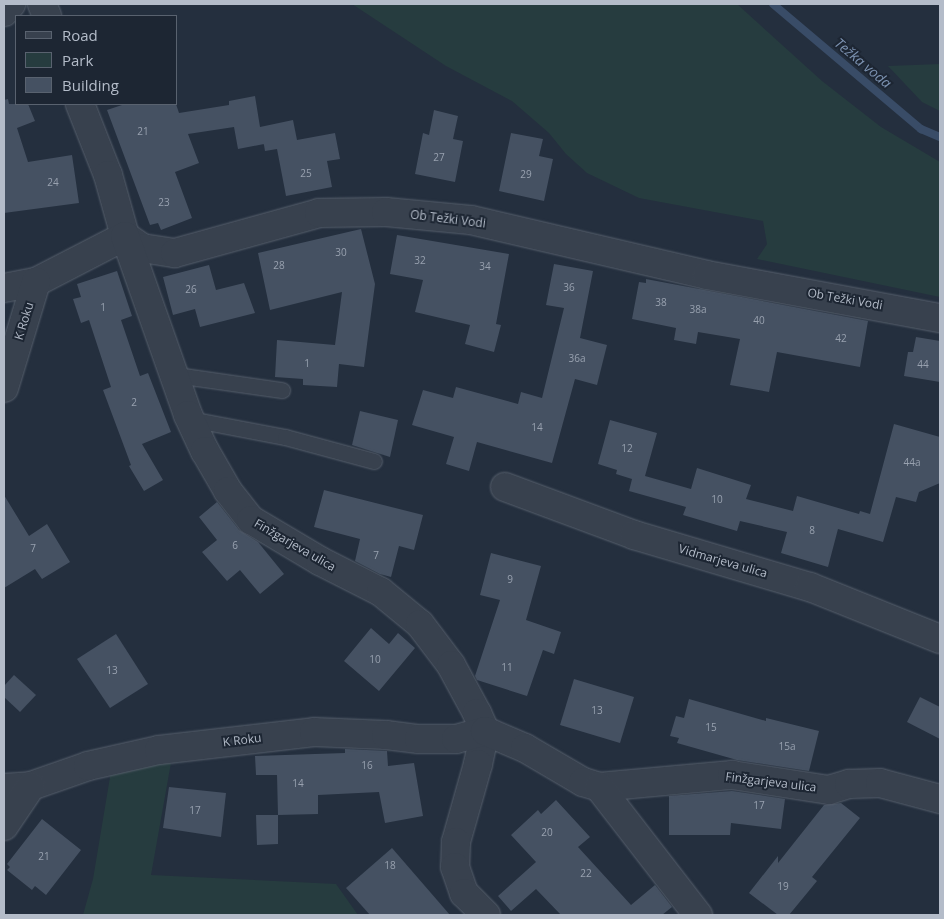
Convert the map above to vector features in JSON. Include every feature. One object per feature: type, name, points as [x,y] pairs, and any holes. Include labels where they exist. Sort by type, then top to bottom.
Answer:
[{"type":"street","points":[[4,12],[11,4]]},
{"type":"street","points":[[4,288],[36,282],[125,236],[108,175],[80,105]]},
{"type":"street","name":"Ob Težki Vodi","points":[[125,236],[142,248],[175,253],[319,213],[386,212],[471,220],[708,275],[940,318]]},
{"type":"street","name":"Finžgarjeva ulica","points":[[125,236],[176,375],[190,419],[205,451],[228,491],[252,520],[320,561],[381,592],[420,624],[451,665],[485,731],[525,748],[583,782],[599,787],[732,775],[829,790],[849,784],[880,783],[940,799]]},
{"type":"street","name":"K Roku","points":[[4,388],[36,282]]},
{"type":"street","name":"Vidmarjeva ulica","points":[[505,487],[634,535],[810,586],[940,639]]},
{"type":"street","points":[[485,731],[478,764],[456,842],[455,867],[464,893],[486,915]]},
{"type":"street","name":"K Roku","points":[[4,788],[31,786],[88,766],[168,749],[314,732],[456,739],[485,731]]},
{"type":"street","points":[[4,826],[31,786]]},
{"type":"street","points":[[599,787],[698,915]]},
{"type":"lane","points":[[176,375],[282,390]]},
{"type":"lane","points":[[190,419],[286,437],[374,461]]},
{"type":"green space","points":[[352,4],[737,4],[822,81],[881,127],[940,162],[940,297],[757,259],[767,244],[763,221],[639,198],[587,173],[566,154],[549,133],[512,101],[446,66]]},
{"type":"green space","points":[[940,64],[940,111],[922,102],[888,66]]},
{"type":"green space","points":[[172,757],[151,875],[336,884],[358,915],[83,915],[93,879],[112,765]]},
{"type":"building","points":[[255,96],[260,127],[293,120],[297,140],[335,133],[340,159],[327,161],[332,187],[286,196],[277,149],[265,151],[264,144],[238,149],[234,127],[188,134],[199,163],[175,172],[192,218],[161,230],[158,223],[150,225],[107,110],[122,105],[176,105],[179,113],[229,105],[229,101]]},
{"type":"building","points":[[8,99],[9,104],[28,105],[35,121],[17,128],[28,162],[72,155],[79,203],[4,213],[4,100]]},
{"type":"building","points":[[434,110],[458,116],[453,139],[463,141],[455,182],[415,174],[423,133],[429,135]]},
{"type":"building","points":[[511,133],[543,139],[539,156],[553,159],[544,201],[499,191]]},
{"type":"building","points":[[361,229],[375,284],[364,367],[339,364],[337,387],[303,385],[303,379],[275,377],[277,340],[335,345],[342,292],[270,310],[258,253]]},
{"type":"building","points":[[397,235],[509,254],[496,324],[501,325],[494,352],[465,344],[470,325],[415,312],[423,280],[390,274]]},
{"type":"building","points":[[554,264],[593,271],[580,338],[607,345],[597,385],[575,379],[552,463],[477,442],[469,471],[446,464],[454,437],[412,425],[423,390],[453,398],[456,387],[518,404],[521,392],[542,398],[564,308],[546,305]]},
{"type":"building","points":[[209,265],[216,290],[244,283],[255,313],[200,327],[195,309],[173,315],[163,277]]},
{"type":"building","points":[[117,271],[132,316],[121,320],[140,376],[148,373],[171,432],[142,444],[163,480],[144,491],[129,466],[131,465],[103,390],[111,387],[89,320],[81,323],[73,299],[81,297],[77,284]]},
{"type":"building","points":[[646,279],[868,321],[860,367],[777,352],[769,392],[730,385],[740,339],[698,332],[696,344],[674,340],[676,328],[632,319],[639,282],[646,283]]},
{"type":"building","points":[[916,337],[940,341],[940,382],[904,376],[908,352],[913,352]]},
{"type":"building","points":[[360,411],[398,420],[390,457],[352,445]]},
{"type":"building","points":[[610,420],[657,433],[645,476],[691,489],[697,468],[751,485],[746,499],[793,511],[797,496],[859,514],[860,511],[870,514],[894,424],[940,437],[940,483],[919,492],[916,502],[896,497],[883,542],[838,529],[828,567],[781,553],[787,532],[740,521],[737,531],[683,515],[686,507],[629,491],[632,479],[616,474],[617,470],[598,464]]},
{"type":"building","points":[[324,490],[423,515],[414,550],[399,546],[391,577],[380,574],[355,561],[360,539],[314,527]]},
{"type":"building","points":[[4,495],[29,536],[47,524],[70,562],[42,579],[35,569],[4,588]]},
{"type":"building","points":[[217,502],[239,530],[258,542],[284,574],[260,594],[240,570],[227,581],[202,552],[217,540],[199,517]]},
{"type":"building","points":[[491,553],[541,566],[526,620],[561,632],[554,654],[543,650],[527,696],[477,680],[475,676],[500,600],[480,595]]},
{"type":"building","points":[[371,628],[389,644],[398,633],[415,648],[379,691],[344,661]]},
{"type":"building","points":[[116,634],[148,684],[110,708],[77,659]]},
{"type":"building","points":[[14,675],[36,695],[20,712],[4,697],[4,686]]},
{"type":"building","points":[[574,679],[634,697],[620,743],[560,725]]},
{"type":"building","points":[[920,697],[940,707],[940,739],[907,722]]},
{"type":"building","points":[[689,699],[766,721],[766,718],[819,731],[809,771],[737,760],[677,743],[679,738],[670,736],[676,716],[684,718]]},
{"type":"building","points":[[345,749],[387,751],[388,766],[414,763],[423,816],[385,823],[379,792],[318,795],[318,814],[278,815],[277,775],[256,775],[255,756],[345,753]]},
{"type":"building","points":[[169,787],[226,793],[221,837],[163,828]]},
{"type":"building","points":[[732,791],[785,799],[781,829],[731,823],[730,835],[669,835],[669,796]]},
{"type":"building","points":[[556,800],[590,837],[578,847],[631,905],[655,885],[672,907],[662,915],[561,915],[536,889],[511,911],[498,896],[536,862],[511,835],[538,810],[541,814]]},
{"type":"building","points":[[841,803],[860,818],[812,877],[817,881],[789,915],[778,915],[749,893],[778,856],[778,863],[824,805]]},
{"type":"building","points":[[256,815],[278,815],[278,844],[257,845]]},
{"type":"building","points":[[42,819],[81,850],[46,895],[35,886],[32,890],[7,870],[10,867],[7,864]]},
{"type":"building","points":[[392,848],[450,915],[370,915],[346,888]]},
{"type":"waterway","name":"Težka voda","points":[[773,4],[921,129],[940,137]]}]
